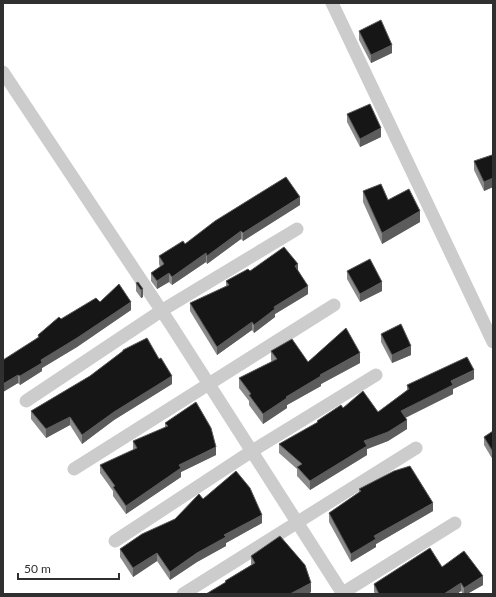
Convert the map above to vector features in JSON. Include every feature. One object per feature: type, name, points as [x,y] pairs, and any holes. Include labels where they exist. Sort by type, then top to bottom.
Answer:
[{"type":"street","points":[[332,3],[493,342]]},
{"type":"street","points":[[3,72],[210,385],[298,522],[342,594],[455,523]]},
{"type":"street","points":[[26,401],[161,311],[297,229]]},
{"type":"street","points":[[74,469],[210,385],[334,305]]},
{"type":"street","points":[[115,541],[252,452],[376,375]]},
{"type":"street","points":[[183,594],[416,448]]},
{"type":"building","points":[[381,20],[392,45],[371,55],[359,31]]},
{"type":"building","points":[[370,104],[381,128],[360,139],[347,114]]},
{"type":"building","points":[[492,155],[493,178],[484,182],[474,161]]},
{"type":"building","points":[[286,177],[300,197],[243,233],[241,231],[207,256],[206,253],[172,277],[169,273],[157,281],[151,273],[164,264],[159,256],[183,241],[185,244],[215,221]]},
{"type":"building","points":[[381,184],[388,200],[409,189],[420,211],[382,233],[363,191]]},
{"type":"building","points":[[284,247],[298,264],[295,266],[308,286],[274,307],[275,309],[254,325],[252,322],[217,347],[190,303],[229,285],[226,281],[248,269],[250,271]]},
{"type":"building","points":[[370,259],[382,282],[360,294],[347,271]]},
{"type":"building","points":[[138,282],[143,289],[141,290],[136,283]]},
{"type":"building","points":[[119,284],[131,302],[41,360],[42,363],[3,384],[3,360],[39,337],[38,335],[59,317],[61,319],[96,298],[100,302]]},
{"type":"building","points":[[401,324],[411,346],[392,355],[381,334]]},
{"type":"building","points":[[346,328],[360,353],[320,375],[321,376],[286,397],[287,398],[263,414],[239,378],[277,359],[271,351],[292,339],[308,362]]},
{"type":"building","points":[[147,338],[159,359],[161,358],[172,376],[114,412],[82,435],[70,417],[46,429],[31,411],[90,376],[123,350]]},
{"type":"building","points":[[467,357],[474,370],[451,381],[453,385],[401,411],[407,420],[388,432],[364,441],[367,446],[310,481],[297,467],[302,464],[279,444],[318,422],[317,421],[341,405],[343,408],[363,391],[378,412],[409,389],[407,385]]},
{"type":"building","points":[[196,402],[211,428],[216,447],[179,465],[181,468],[126,506],[113,487],[115,486],[100,465],[137,448],[133,441],[168,426],[165,423]]},
{"type":"building","points":[[493,431],[493,452],[484,437]]},
{"type":"building","points":[[410,466],[433,503],[374,536],[376,539],[351,554],[329,513],[361,491],[359,489],[394,471]]},
{"type":"building","points":[[236,471],[250,488],[262,515],[224,535],[226,537],[197,553],[170,572],[157,553],[133,568],[120,549],[142,534],[175,519],[199,494],[203,499]]},
{"type":"building","points":[[280,536],[305,565],[311,583],[290,594],[206,594],[255,563],[251,556]]},
{"type":"building","points":[[430,548],[442,567],[464,551],[483,576],[464,588],[461,583],[444,594],[379,594],[374,584]]}]
